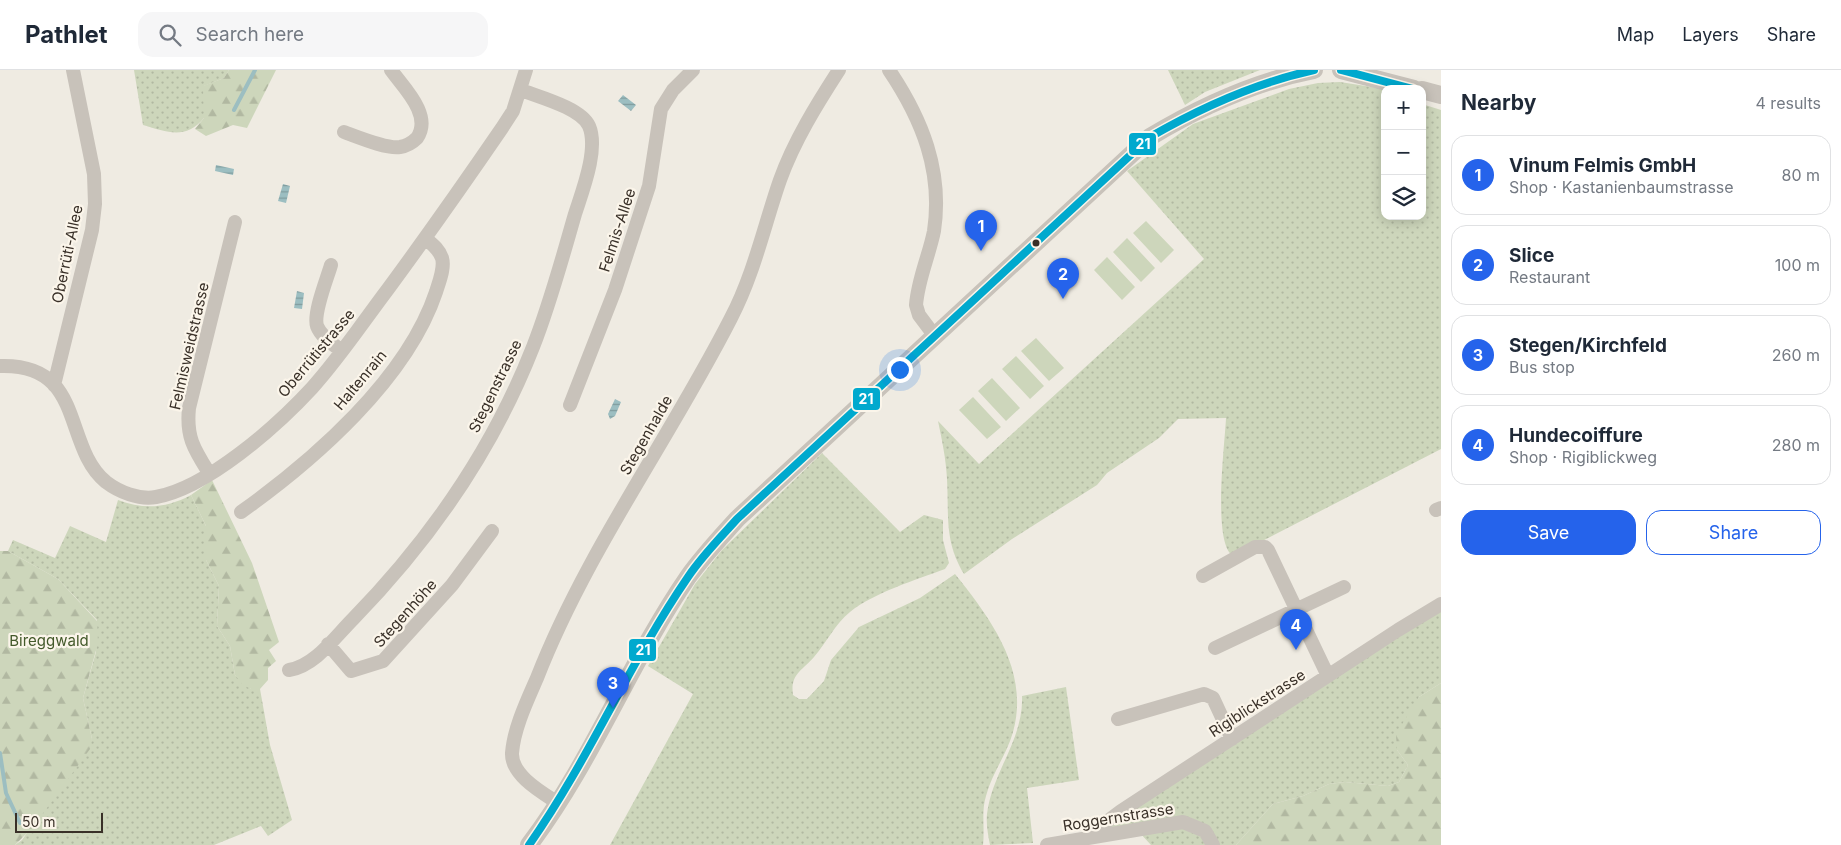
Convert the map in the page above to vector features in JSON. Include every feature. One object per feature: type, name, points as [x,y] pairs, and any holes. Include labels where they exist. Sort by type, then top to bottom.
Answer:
[{"type":"street","name":"Oberrüti-Allee","points":[[54,385],[92,230],[95,204],[94,174],[74,70]]},
{"type":"street","points":[[344,132],[392,147],[401,147],[416,139],[420,131],[421,118],[417,106],[391,70]]},
{"type":"street","name":"Oberrütistrasse","points":[[0,366],[24,369],[54,385],[66,400],[86,457],[107,483],[137,497],[154,497],[184,488],[254,442],[290,411],[342,351],[425,238],[502,128],[521,90],[526,70]]},
{"type":"street","name":"Felmis-Allee","points":[[570,405],[615,290],[649,186],[661,109],[673,90],[693,70]]},
{"type":"street","name":"Stegenhalde","points":[[558,802],[516,770],[512,760],[514,742],[547,650],[574,598],[732,317],[756,258],[781,178],[812,112],[840,70]]},
{"type":"street","points":[[889,70],[919,121],[932,159],[936,185],[934,230],[916,305],[918,315],[934,335]]},
{"type":"street","points":[[529,845],[558,802],[678,593],[708,550],[744,513],[1150,137],[1179,120],[1248,90],[1292,74],[1314,70]]},
{"type":"street","points":[[1341,70],[1399,85]]},
{"type":"street","name":"Stegenstrasse","points":[[289,670],[309,661],[373,598],[405,561],[456,492],[503,411],[542,321],[577,207],[591,153],[592,135],[586,121],[573,111],[521,90]]},
{"type":"street","points":[[1426,91],[1441,94]]},
{"type":"street","name":"Felmisweidstrasse","points":[[209,473],[190,441],[187,425],[189,408],[235,222]]},
{"type":"street","name":"Haltenrain","points":[[241,512],[280,484],[314,455],[386,378],[416,334],[430,308],[443,265],[442,256],[436,247],[425,238]]},
{"type":"street","points":[[332,265],[318,311],[317,325],[323,335],[342,351]]},
{"type":"street","name":"Stegenhöhe","points":[[328,644],[351,671],[383,661],[452,585],[492,531]]},
{"type":"street","points":[[1203,576],[1256,547],[1265,547],[1328,676]]},
{"type":"street","points":[[1214,648],[1344,588]]},
{"type":"street","name":"Rigiblickstrasse","points":[[1099,835],[1101,826],[1121,811],[1441,604]]},
{"type":"street","points":[[1118,719],[1204,694],[1213,698],[1232,739]]},
{"type":"street","name":"Roggernstrasse","points":[[1048,845],[1072,843],[1099,835],[1183,822],[1205,831],[1213,845]]},
{"type":"green space","points":[[134,70],[229,70],[224,78],[204,86],[204,118],[197,125],[183,132],[168,132],[143,125]]},
{"type":"green space","points":[[229,70],[276,70],[247,128],[233,125],[206,136],[195,129],[204,118],[203,86],[224,78]]},
{"type":"green space","points":[[1168,70],[1260,70],[1205,92],[1185,105]]},
{"type":"green space","points":[[1340,82],[1381,88],[1381,220],[1426,220],[1426,105],[1441,110],[1441,449],[1233,556],[1227,547],[1221,513],[1226,418],[1178,419],[1159,438],[1107,473],[1097,485],[1012,539],[964,574],[950,539],[946,464],[938,421],[979,464],[1204,259],[1127,171],[1193,124],[1289,89],[1318,83]]},
{"type":"green space","points":[[1146,221],[1174,250],[1161,263],[1133,233]]},
{"type":"green space","points":[[1127,238],[1155,268],[1141,282],[1113,252]]},
{"type":"green space","points":[[1107,257],[1135,287],[1122,300],[1094,270]]},
{"type":"green space","points":[[1036,338],[1064,368],[1049,381],[1021,351]]},
{"type":"green space","points":[[1016,356],[1044,386],[1030,399],[1002,369]]},
{"type":"green space","points":[[992,378],[1020,408],[1006,421],[978,391]]},
{"type":"green space","points":[[973,397],[1001,427],[987,439],[959,410]]},
{"type":"green space","points":[[822,453],[900,532],[924,515],[943,520],[943,540],[949,563],[945,569],[871,598],[850,612],[840,622],[814,657],[795,677],[793,695],[799,699],[807,699],[824,681],[831,660],[859,627],[920,598],[955,574],[994,628],[1012,667],[1016,688],[1017,710],[1013,732],[992,779],[985,802],[983,845],[610,845],[693,694],[648,666],[695,584],[722,550]]},
{"type":"green space","points":[[212,480],[252,563],[279,642],[269,650],[276,661],[268,668],[268,680],[260,689],[251,689],[243,685],[235,675],[230,646],[217,626],[219,586],[206,560],[206,526],[191,495]]},
{"type":"green space","points":[[191,495],[206,526],[206,560],[219,586],[217,626],[230,646],[235,675],[251,689],[260,689],[270,745],[292,820],[268,836],[261,826],[214,845],[15,845],[22,840],[92,739],[83,698],[96,652],[97,620],[58,579],[8,551],[13,540],[55,558],[70,526],[106,542],[118,500],[137,505],[155,506],[173,503]]},
{"type":"green space","name":"Bireggwald","points":[[0,551],[8,551],[58,579],[97,621],[98,643],[83,698],[92,739],[90,749],[33,827],[15,845],[0,845]]},
{"type":"green space","points":[[1441,610],[1441,683],[1419,697],[1397,750],[1408,765],[1399,782],[1388,786],[1345,782],[1329,784],[1303,796],[1273,804],[1236,845],[1217,845],[1203,824],[1109,829],[1111,822]]},
{"type":"green space","points":[[1441,683],[1441,845],[1236,845],[1273,804],[1303,796],[1329,784],[1345,782],[1388,786],[1399,782],[1408,765],[1397,750],[1396,734],[1419,697]]},
{"type":"green space","points":[[1066,687],[1079,780],[1027,788],[1033,843],[990,845],[987,830],[987,814],[990,799],[1018,727],[1022,696]]},
{"type":"green space","points":[[1192,828],[1210,845],[1151,845],[1139,832]]},
{"type":"water","points":[[623,95],[636,105],[631,111],[618,101]]},
{"type":"water","points":[[216,165],[234,169],[233,175],[215,171]]},
{"type":"water","points":[[283,184],[290,186],[286,203],[278,201]]},
{"type":"water","points":[[297,291],[304,293],[302,309],[294,308]]},
{"type":"water","points":[[615,399],[621,402],[615,416],[610,419],[608,414]]},
{"type":"waterway","points":[[234,110],[255,70]]},
{"type":"waterway","points":[[0,753],[6,793],[20,823]]},
{"type":"transit line","name":"21","points":[[529,845],[551,813],[647,643],[688,577],[711,547],[737,519],[1150,137],[1229,97],[1292,75],[1314,70]]},
{"type":"transit line","name":"21","points":[[1341,70],[1398,85]]},
{"type":"place","name":"Vinum Felmis GmbH","points":[[981,251]]},
{"type":"place","name":"Slice","points":[[1063,299]]},
{"type":"place","name":"Hundecoiffure","points":[[1296,650]]},
{"type":"place","name":"Stegen/Kirchfeld","points":[[613,708]]}]
